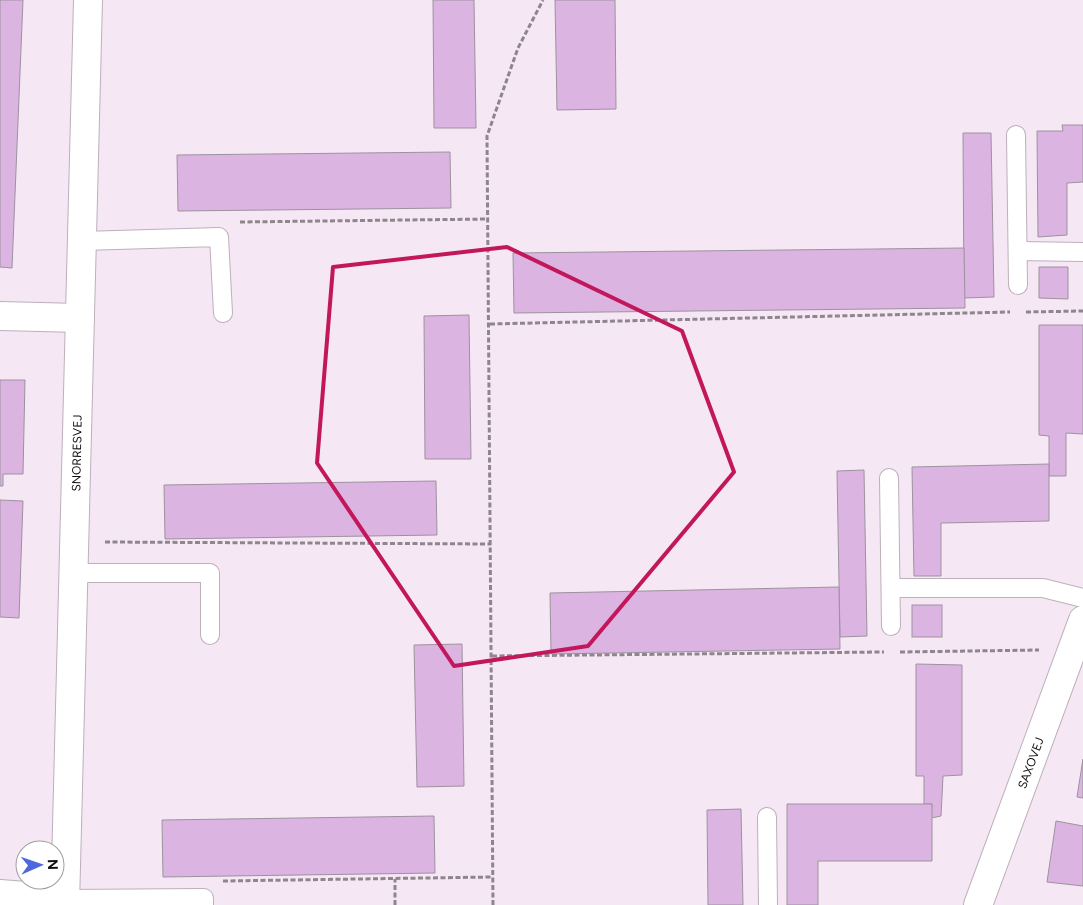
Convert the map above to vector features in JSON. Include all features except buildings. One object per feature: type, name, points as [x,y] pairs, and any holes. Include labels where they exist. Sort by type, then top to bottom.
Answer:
[{"type":"street","name":"SNORRESVEJ","points":[[65,902],[88,0]]},
{"type":"street","points":[[0,316],[80,318]]},
{"type":"street","name":"SAXOVEJ","points":[[978,905],[1083,620]]},
{"type":"street","points":[[0,894],[65,902]]},
{"type":"lane","points":[[1016,135],[1018,285]]},
{"type":"lane","points":[[82,241],[219,237],[223,313]]},
{"type":"lane","points":[[1018,251],[1083,252]]},
{"type":"lane","points":[[889,478],[891,626]]},
{"type":"lane","points":[[73,573],[210,573],[210,635]]},
{"type":"lane","points":[[891,588],[1043,588],[1083,598]]},
{"type":"lane","points":[[767,817],[768,905]]},
{"type":"lane","points":[[65,902],[204,898],[204,905]]},
{"type":"path","points":[[493,905],[488,136],[518,48],[543,0]]},
{"type":"path","points":[[219,237],[232,222],[489,219]]},
{"type":"path","points":[[1024,312],[1083,311]]},
{"type":"path","points":[[490,324],[1014,312]]},
{"type":"path","points":[[75,542],[491,544]]},
{"type":"path","points":[[492,656],[1073,650]]},
{"type":"path","points":[[215,881],[492,877]]},
{"type":"path","points":[[395,879],[395,905]]},
{"type":"highlighted area","points":[[507,247],[682,331],[734,472],[588,646],[454,666],[317,463],[333,267]]}]
